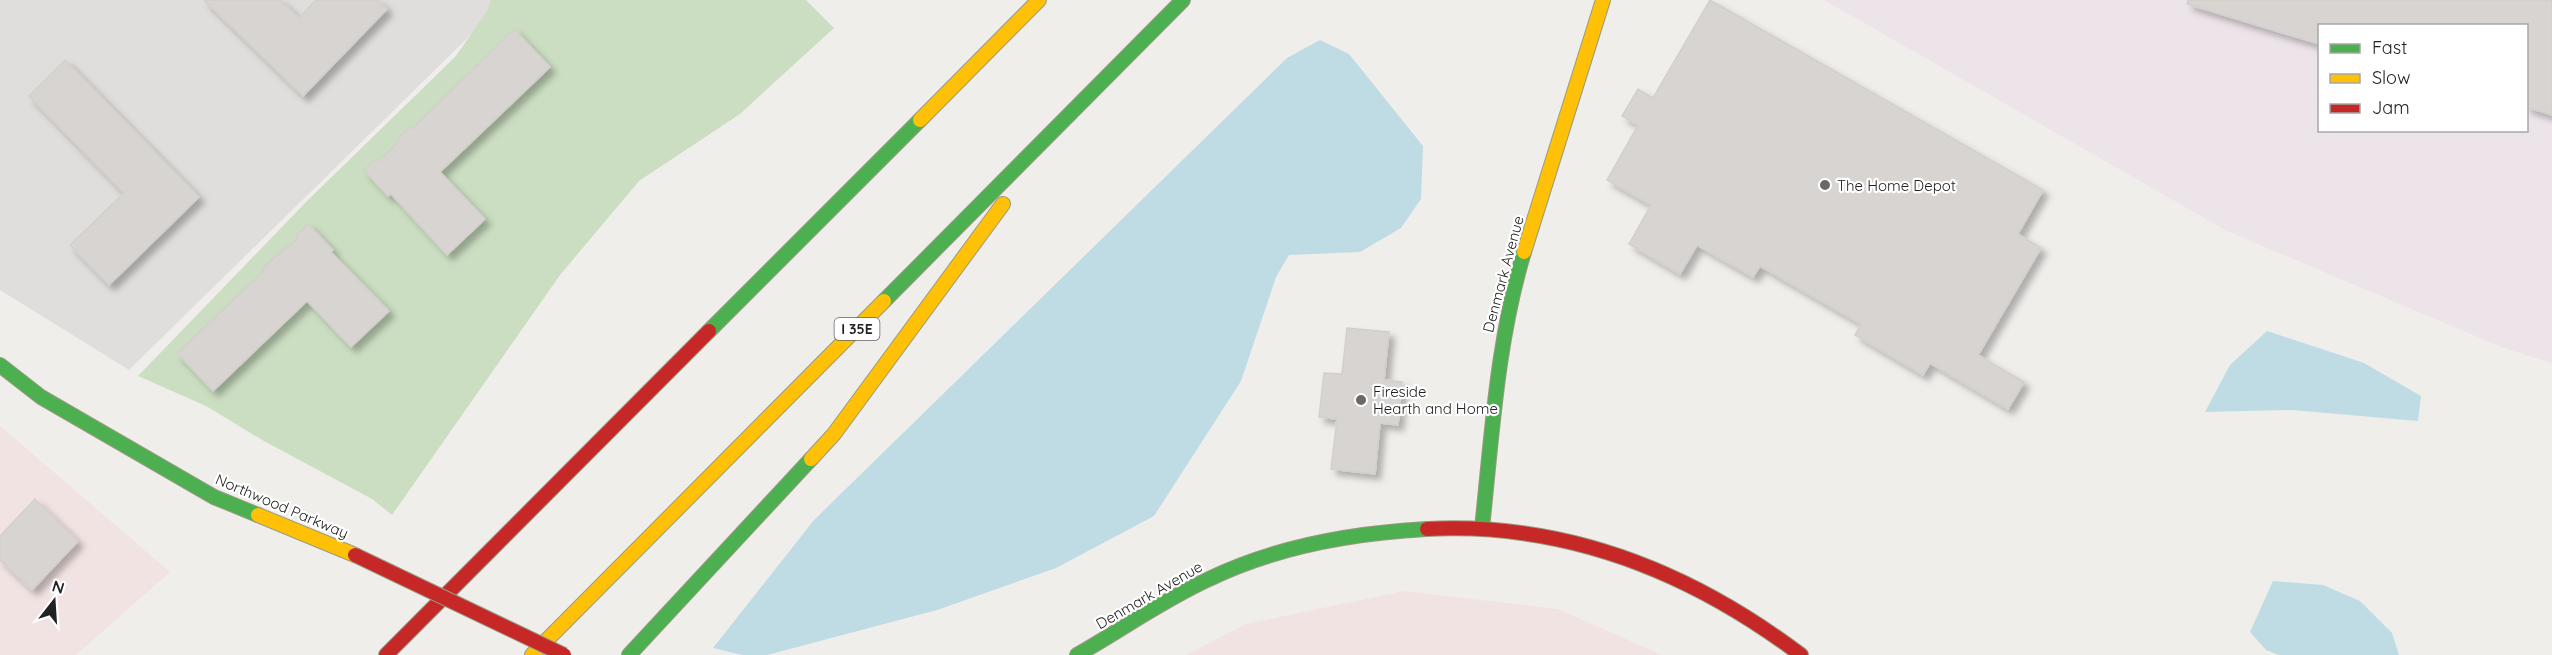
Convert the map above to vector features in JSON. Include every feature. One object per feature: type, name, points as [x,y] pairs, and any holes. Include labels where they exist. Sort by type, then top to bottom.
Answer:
[{"type":"main road","points":[[384,655],[1039,0]]},
{"type":"main road","name":"I 35E","points":[[532,655],[1184,0]]},
{"type":"main road","name":"Denmark Avenue","points":[[1077,655],[1212,577],[1282,550],[1329,539],[1401,528],[1482,528],[1498,373],[1507,316],[1523,256],[1603,0]]},
{"type":"main road","points":[[629,655],[834,435],[1066,118]]},
{"type":"main road","name":"Northwood Parkway","points":[[0,365],[41,397],[214,497],[355,555],[564,655]]},
{"type":"main road","points":[[553,655],[689,498]]},
{"type":"main road","points":[[1482,528],[1567,542],[1620,556],[1676,577],[1728,605],[1801,655]]},
{"type":"shaded area","points":[[0,0],[500,0],[496,10],[129,370],[0,290]]},
{"type":"shaded area","points":[[1824,0],[2552,0],[2552,363],[2504,348],[2227,231]]},
{"type":"shaded area","points":[[0,426],[170,572],[76,655],[0,655]]},
{"type":"shaded area","points":[[1404,591],[1558,609],[1662,655],[1186,655],[1246,624]]},
{"type":"green space","points":[[491,0],[806,0],[834,28],[740,114],[639,181],[560,275],[392,515],[372,499],[264,441],[206,406],[138,376],[307,201],[455,57],[486,13]]},
{"type":"water","points":[[1320,40],[1349,54],[1423,146],[1421,199],[1401,228],[1360,252],[1289,255],[1276,277],[1241,381],[1154,516],[1056,568],[937,610],[767,655],[742,655],[713,648],[814,520],[1287,58]]},
{"type":"water","points":[[2267,331],[2364,363],[2421,396],[2418,421],[2292,410],[2205,412],[2230,365]]},
{"type":"water","points":[[2273,581],[2323,585],[2360,601],[2392,633],[2399,655],[2279,655],[2266,650],[2250,632]]},
{"type":"building","points":[[204,0],[280,0],[299,18],[316,0],[377,0],[387,9],[303,96]]},
{"type":"building","name":"The Home Depot","points":[[1710,0],[2043,190],[2018,234],[2041,248],[1978,355],[2024,382],[2008,409],[1930,363],[1923,375],[1855,335],[1861,324],[1760,266],[1753,277],[1697,245],[1680,274],[1629,244],[1651,205],[1607,180],[1638,125],[1622,116],[1638,89],[1653,98]]},
{"type":"building","points":[[2188,0],[2552,0],[2552,115],[2528,108],[2528,24],[2318,24],[2318,44],[2187,4]]},
{"type":"building","points":[[514,29],[550,67],[440,172],[485,219],[447,255],[391,194],[388,196],[364,170],[376,159],[379,161],[410,127],[412,129]]},
{"type":"building","points":[[65,60],[199,197],[109,285],[70,245],[124,193],[29,96]]},
{"type":"building","points":[[308,224],[333,250],[331,252],[389,311],[351,347],[307,301],[213,391],[177,353],[264,271],[262,268],[298,238],[296,236]]},
{"type":"building","name":"Fireside Hearth and Home","points":[[1347,328],[1389,332],[1384,380],[1402,382],[1398,425],[1380,423],[1375,474],[1331,469],[1337,419],[1319,417],[1324,373],[1342,374]]},
{"type":"building","points":[[35,499],[78,541],[32,590],[0,560],[0,536]]},
{"type":"traffic: fast","points":[[884,301],[1183,0]]},
{"type":"traffic: fast","points":[[709,331],[920,120]]},
{"type":"traffic: fast","points":[[1482,528],[1501,354],[1524,252]]},
{"type":"traffic: fast","points":[[0,365],[41,397],[214,497],[258,515]]},
{"type":"traffic: fast","points":[[629,655],[811,459]]},
{"type":"traffic: fast","points":[[1077,655],[1192,587],[1261,558],[1343,538],[1427,529]]},
{"type":"traffic: slow","points":[[920,120],[1039,0]]},
{"type":"traffic: slow","points":[[1524,252],[1603,0]]},
{"type":"traffic: slow","points":[[811,459],[834,434],[1003,204]]},
{"type":"traffic: slow","points":[[532,655],[884,301]]},
{"type":"traffic: slow","points":[[258,515],[355,555]]},
{"type":"traffic: jam","points":[[386,655],[709,331]]},
{"type":"traffic: jam","points":[[1427,529],[1479,529],[1529,534],[1578,544],[1625,558],[1716,599],[1759,625],[1801,655]]},
{"type":"traffic: jam","points":[[355,555],[564,655]]},
{"type":"place","name":"The Home Depot","points":[[1825,185]]},
{"type":"place","name":"Fireside Hearth and Home","points":[[1361,400]]}]
